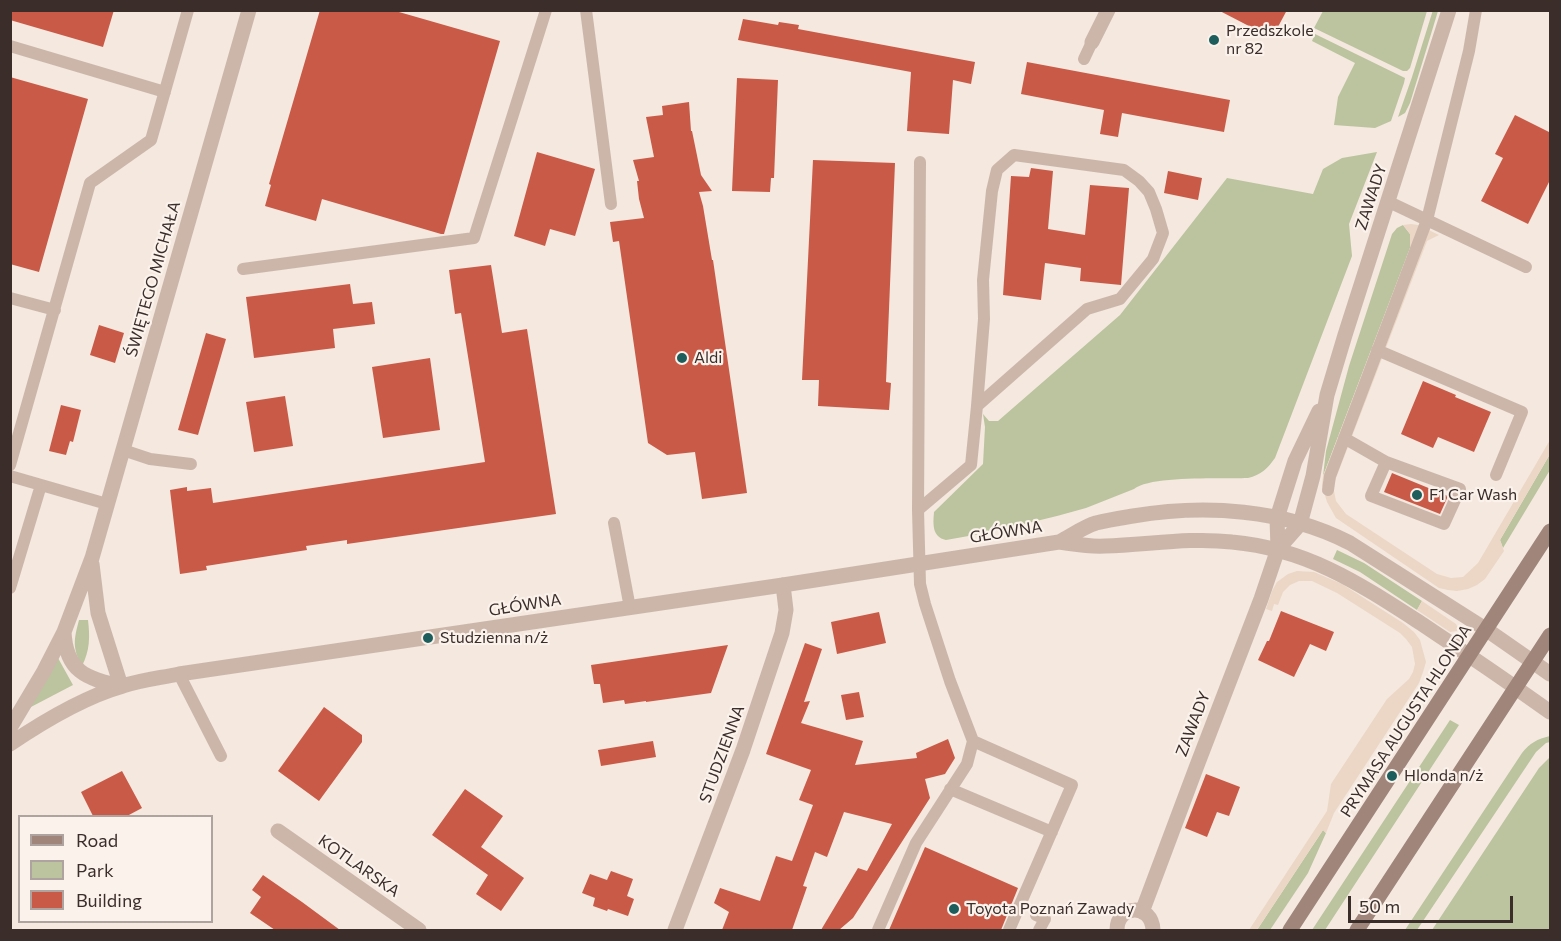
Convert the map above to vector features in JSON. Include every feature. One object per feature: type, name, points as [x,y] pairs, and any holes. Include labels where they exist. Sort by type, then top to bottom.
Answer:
[{"type":"main road","name":"PRYMASA AUGUSTA HLONDA","points":[[1290,930],[1551,531]]},
{"type":"main road","points":[[1357,930],[1551,634]]},
{"type":"street","name":"ŚWIĘTEGO MICHAŁA","points":[[10,728],[44,672],[64,632],[92,558],[249,10]]},
{"type":"street","points":[[1092,42],[1107,10]]},
{"type":"street","name":"ZAWADY","points":[[1278,549],[1300,524],[1313,476],[1327,395],[1449,10]]},
{"type":"street","name":"ZAWADY","points":[[1142,912],[1256,615],[1278,549],[1276,518],[1295,461],[1327,395]]},
{"type":"street","name":"GŁÓWNA","points":[[10,744],[61,712],[121,686],[179,674],[1059,542],[1096,523],[1175,511],[1234,511],[1276,518],[1335,535],[1487,630],[1551,674]]},
{"type":"street","name":"GŁÓWNA","points":[[1059,542],[1083,546],[1104,546],[1217,541],[1254,544],[1278,549],[1322,565],[1378,595],[1551,712]]},
{"type":"street","name":"ŚWIĘTEGO MICHAŁA","points":[[92,558],[98,613],[121,686]]},
{"type":"street","name":"STUDZIENNA","points":[[675,930],[743,750],[782,633],[786,610],[783,585]]},
{"type":"street","points":[[64,632],[67,655],[84,674],[102,682],[121,686]]},
{"type":"street","name":"KOTLARSKA","points":[[278,831],[419,930]]},
{"type":"street","points":[[1117,930],[1119,919],[1130,911],[1142,912],[1151,921],[1153,930]]},
{"type":"lane","points":[[10,465],[16,427],[54,310],[90,183],[151,140],[188,10]]},
{"type":"lane","points":[[243,269],[474,238],[546,10]]},
{"type":"lane","points":[[586,10],[611,204]]},
{"type":"lane","points":[[1328,490],[1330,476],[1427,220],[1469,51],[1476,10]]},
{"type":"lane","points":[[1084,59],[1092,42]]},
{"type":"lane","points":[[10,46],[165,92]]},
{"type":"lane","points":[[918,510],[971,465],[984,320],[983,280],[992,191],[997,170],[1014,156],[1124,170],[1149,192],[1156,209],[1163,233],[1153,259],[1120,299],[1087,309],[977,406]]},
{"type":"lane","points":[[878,930],[916,843],[967,764],[973,741],[950,681],[920,584],[918,510],[920,162]]},
{"type":"lane","points":[[1389,202],[1526,267]]},
{"type":"lane","points":[[10,298],[54,310]]},
{"type":"lane","points":[[1377,350],[1522,412],[1496,475]]},
{"type":"lane","points":[[1344,438],[1386,462],[1460,489],[1444,524],[1371,496],[1386,462]]},
{"type":"lane","points":[[123,450],[150,459],[191,464]]},
{"type":"lane","points":[[10,476],[107,504]]},
{"type":"lane","points":[[1313,476],[1330,476]]},
{"type":"lane","points":[[10,588],[41,485]]},
{"type":"lane","points":[[614,523],[630,608]]},
{"type":"lane","points":[[179,674],[220,756]]},
{"type":"lane","points":[[973,741],[1072,785],[1010,930]]},
{"type":"lane","points":[[950,789],[1052,832]]},
{"type":"lane","points":[[1036,915],[1045,919],[1040,930]]},
{"type":"green space","points":[[1323,10],[1427,11],[1410,68],[1403,71],[1314,28]]},
{"type":"green space","points":[[1433,10],[1438,11],[1410,103],[1405,113],[1398,117],[1412,77]]},
{"type":"green space","points":[[1315,34],[1405,78],[1391,121],[1375,128],[1334,125],[1338,97],[1355,63],[1312,41]]},
{"type":"green space","points":[[1377,152],[1349,224],[1352,256],[1275,458],[1264,471],[1248,478],[1155,482],[1086,508],[1057,516],[946,540],[938,536],[934,525],[934,512],[983,464],[985,427],[983,414],[989,421],[998,421],[1120,315],[1227,178],[1313,194],[1323,169],[1342,158]]},
{"type":"green space","points":[[1403,225],[1410,234],[1410,248],[1323,476],[1326,451],[1349,366],[1392,234]]},
{"type":"green space","points":[[1550,454],[1550,470],[1503,548],[1500,540]]},
{"type":"green space","points":[[1337,550],[1364,563],[1422,601],[1417,610],[1360,572],[1333,559]]},
{"type":"green space","points":[[79,620],[88,620],[89,632],[88,649],[82,666],[75,643]]},
{"type":"green space","points":[[58,658],[73,685],[29,708]]},
{"type":"green space","points":[[1450,720],[1459,725],[1325,930],[1312,930]]},
{"type":"green space","points":[[1550,736],[1550,742],[1536,752],[1417,930],[1405,930],[1522,753],[1534,742]]},
{"type":"green space","points":[[1550,757],[1550,930],[1432,930],[1539,768]]},
{"type":"green space","points":[[1323,830],[1326,833],[1308,873],[1270,930],[1257,930]]},
{"type":"shaded area","points":[[1411,224],[1439,235],[1427,241],[1333,486],[1336,501],[1346,514],[1437,574],[1451,578],[1463,577],[1478,563],[1550,440],[1550,454],[1500,540],[1504,551],[1485,579],[1468,589],[1457,591],[1439,588],[1336,518],[1327,502],[1322,485],[1323,476],[1410,248],[1410,234],[1403,225]]},
{"type":"shaded area","points":[[1297,571],[1314,572],[1342,584],[1403,623],[1420,640],[1426,662],[1419,683],[1334,813],[1326,833],[1323,830],[1257,930],[1249,930],[1327,811],[1331,784],[1387,699],[1409,679],[1415,664],[1412,647],[1400,633],[1337,593],[1312,581],[1299,581],[1290,585],[1283,592],[1278,605],[1274,604],[1272,611],[1266,609],[1277,582]]},
{"type":"shaded area","points":[[1422,601],[1456,624],[1457,631],[1450,632],[1417,610]]},
{"type":"building","points":[[10,10],[114,10],[103,47],[10,20]]},
{"type":"building","points":[[320,10],[392,10],[500,41],[444,234],[322,199],[316,221],[265,206],[271,185],[269,184]]},
{"type":"building","points":[[1218,10],[1287,10],[1272,38]]},
{"type":"building","points":[[743,19],[778,25],[779,22],[799,25],[798,29],[975,62],[971,84],[953,80],[949,134],[907,131],[911,72],[738,40]]},
{"type":"building","points":[[1027,62],[1230,100],[1224,132],[1122,113],[1118,137],[1100,134],[1104,110],[1021,94]]},
{"type":"building","points":[[10,77],[88,99],[39,272],[10,264]]},
{"type":"building","points":[[737,78],[778,80],[774,178],[771,178],[770,192],[732,191]]},
{"type":"building","points":[[689,102],[691,131],[701,175],[712,191],[699,192],[713,260],[747,493],[702,499],[695,452],[667,455],[648,443],[619,241],[613,242],[610,222],[644,218],[639,199],[637,181],[639,181],[633,160],[654,157],[646,117],[663,115],[662,106]]},
{"type":"building","points":[[1515,115],[1551,133],[1551,178],[1528,224],[1481,201],[1503,158],[1495,154]]},
{"type":"building","points":[[537,152],[595,169],[575,236],[550,229],[545,246],[514,236]]},
{"type":"building","points":[[813,160],[895,163],[886,382],[891,383],[889,410],[818,406],[819,380],[802,380]]},
{"type":"building","points":[[1031,168],[1053,171],[1048,229],[1085,235],[1090,185],[1129,188],[1121,285],[1080,281],[1081,268],[1045,263],[1041,300],[1003,295],[1011,176],[1029,177]]},
{"type":"building","points":[[1168,171],[1202,178],[1198,200],[1164,193]]},
{"type":"building","points":[[491,265],[502,333],[527,329],[556,514],[347,544],[347,540],[306,546],[307,550],[206,566],[207,570],[180,574],[170,490],[187,487],[187,491],[211,488],[213,503],[485,462],[461,313],[455,314],[449,270]]},
{"type":"building","points":[[350,284],[353,304],[372,302],[375,324],[333,329],[335,348],[254,358],[246,297]]},
{"type":"building","points":[[99,325],[124,333],[115,363],[90,355]]},
{"type":"building","points":[[206,333],[226,339],[198,435],[178,430]]},
{"type":"building","points":[[430,358],[440,430],[383,438],[372,367]]},
{"type":"building","points":[[1423,381],[1491,412],[1474,452],[1438,437],[1433,448],[1401,434]]},
{"type":"building","points":[[285,396],[293,446],[254,452],[246,402]]},
{"type":"building","points":[[61,405],[81,410],[73,442],[70,441],[66,455],[49,451]]},
{"type":"building","name":"F1 Car Wash","points":[[1392,473],[1448,496],[1440,514],[1384,492]]},
{"type":"building","points":[[1281,611],[1334,632],[1326,651],[1310,644],[1294,677],[1258,660],[1269,641]]},
{"type":"building","points":[[879,612],[886,643],[837,654],[831,622]]},
{"type":"building","points":[[805,643],[822,649],[804,702],[810,701],[801,723],[863,741],[855,765],[917,758],[916,753],[948,739],[955,758],[945,774],[925,779],[930,798],[853,918],[839,930],[821,930],[858,868],[867,871],[892,824],[844,812],[827,857],[815,852],[803,886],[807,887],[792,930],[722,930],[729,912],[714,903],[720,888],[760,901],[776,856],[792,861],[813,805],[799,800],[811,770],[766,754]]},
{"type":"building","points":[[728,645],[711,693],[625,704],[624,700],[603,703],[600,684],[594,684],[591,665]]},
{"type":"building","points":[[859,692],[864,717],[846,720],[841,695]]},
{"type":"building","points":[[324,707],[362,735],[362,742],[319,801],[278,771]]},
{"type":"building","points":[[653,741],[656,757],[601,766],[598,750]]},
{"type":"building","points":[[122,771],[142,808],[129,815],[92,815],[81,792]]},
{"type":"building","points":[[1206,774],[1240,787],[1229,816],[1217,812],[1207,837],[1185,828]]},
{"type":"building","points":[[465,789],[503,816],[481,847],[524,878],[501,911],[476,894],[488,875],[432,835]]},
{"type":"building","name":"Toyota Poznań Zawady","points":[[925,847],[1018,888],[1001,930],[889,930]]},
{"type":"building","points":[[611,871],[633,879],[627,896],[634,899],[628,916],[593,906],[595,898],[582,893],[590,874],[607,880]]},
{"type":"building","points":[[263,875],[340,930],[275,930],[250,913],[261,897],[252,890]]},
{"type":"place","name":"Przedszkole nr 82","points":[[1214,40]]},
{"type":"place","name":"Aldi","points":[[682,358]]},
{"type":"place","name":"F1 Car Wash","points":[[1417,495]]},
{"type":"place","name":"Studzienna n/ż","points":[[428,638]]},
{"type":"place","name":"Hlonda n/ż","points":[[1392,776]]},
{"type":"place","name":"Toyota Poznań Zawady","points":[[954,909]]}]
